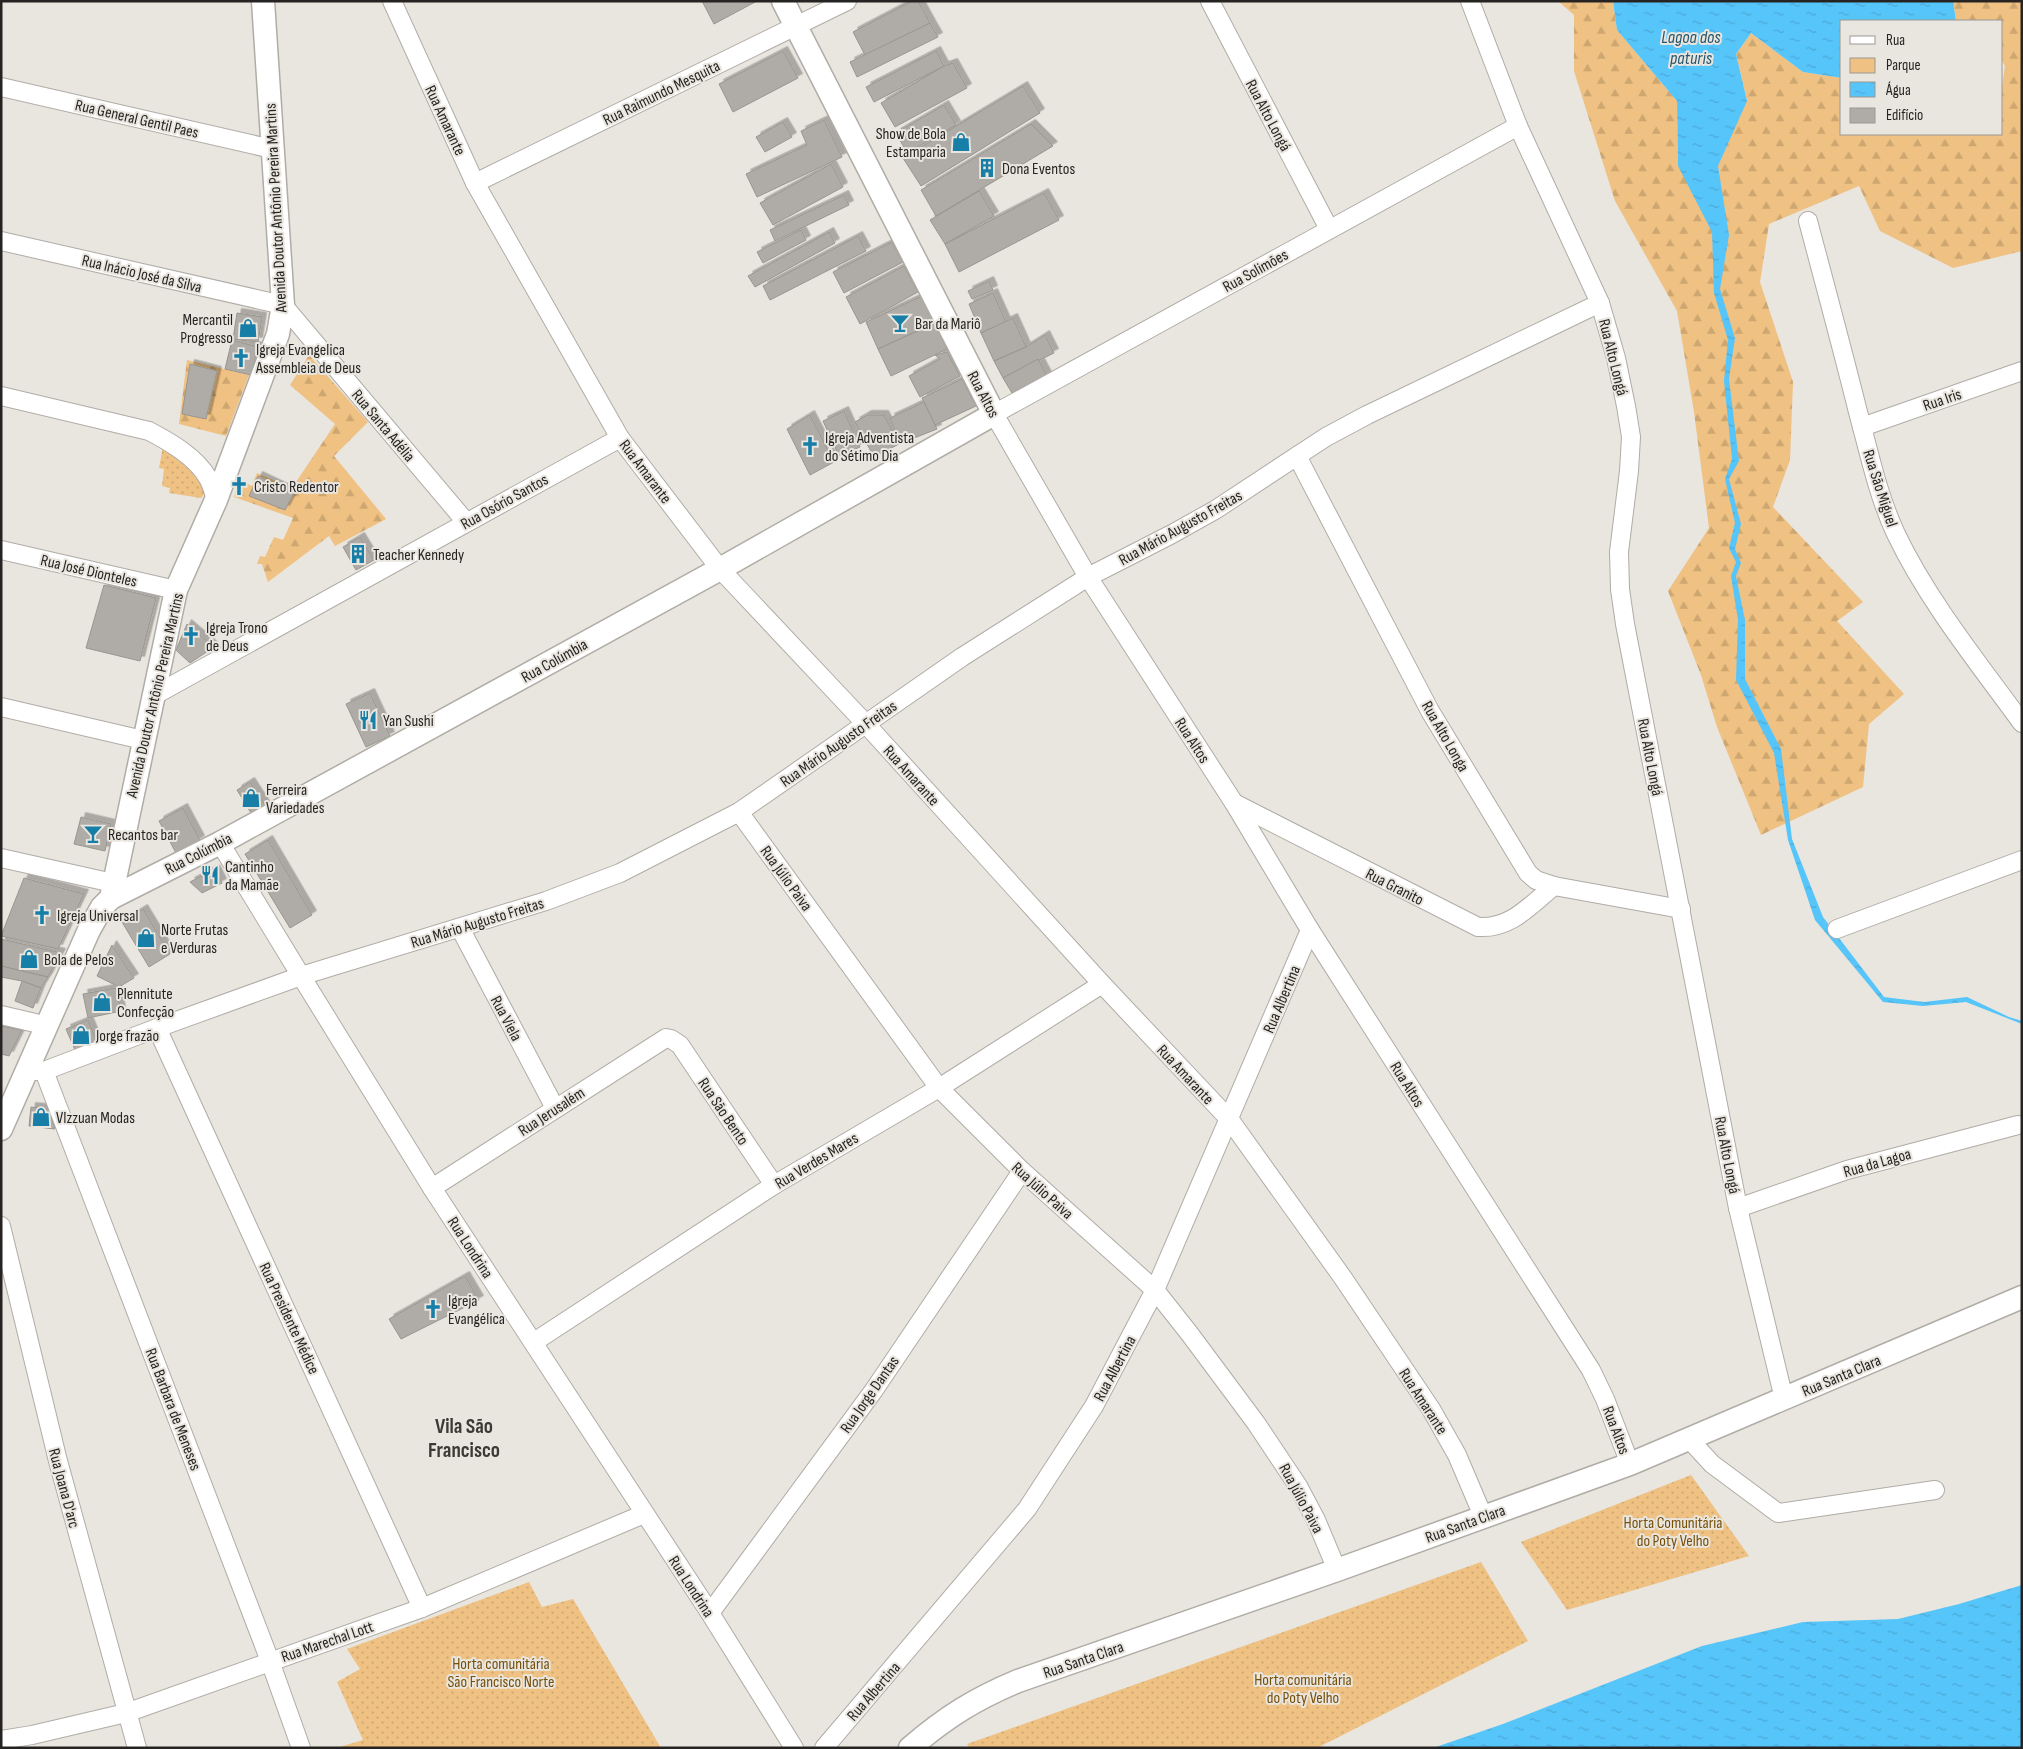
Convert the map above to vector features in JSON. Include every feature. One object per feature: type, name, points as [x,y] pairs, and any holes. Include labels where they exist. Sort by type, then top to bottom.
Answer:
[{"type":"street","name":"Avenida Doutor Antônio Pereira Martins","points":[[112,891],[176,590],[216,500],[278,334],[283,305],[263,1]]},
{"type":"street","name":"Rua Amarante","points":[[392,1],[475,182],[620,438],[720,570],[865,724],[1102,984],[1230,1120],[1343,1278],[1431,1409],[1457,1455],[1483,1516]]},
{"type":"street","name":"Rua Altos","points":[[783,1],[994,414],[1088,577],[1234,803],[1310,930],[1591,1370],[1605,1399],[1630,1464]]},
{"type":"street","name":"Rua Raimundo Mesquita","points":[[475,182],[847,1]]},
{"type":"street","name":"Rua Alto Longá","points":[[1210,1],[1329,229]]},
{"type":"street","name":"Rua Alto Longá","points":[[1470,1],[1518,126],[1600,303],[1616,358],[1631,437],[1619,552],[1621,598],[1738,1208],[1784,1399]]},
{"type":"street","name":"Rua General Gentil Paes","points":[[1,87],[272,149]]},
{"type":"street","name":"Rua Solimões","points":[[994,414],[1518,126]]},
{"type":"street","name":"Rua São Miguel","points":[[1808,221],[1885,506],[1909,560],[2022,723]]},
{"type":"street","name":"Rua Inácio José da Silva","points":[[1,241],[283,305]]},
{"type":"street","name":"Rua Mário Augusto Freitas","points":[[35,1071],[301,976],[546,901],[620,873],[739,812],[962,657],[1088,577],[1215,510],[1326,437],[1367,415],[1600,303]]},
{"type":"street","name":"Rua Santa Adélia","points":[[283,305],[466,522]]},
{"type":"street","name":"Rua Iris","points":[[1862,426],[2022,370]]},
{"type":"street","points":[[1,396],[149,431],[166,440],[198,465],[208,478],[216,500]]},
{"type":"street","name":"Rua Colúmbia","points":[[112,891],[220,842],[720,570],[994,414]]},
{"type":"street","name":"Rua Osório Santos","points":[[153,696],[620,438]]},
{"type":"street","name":"Rua Alto Longa","points":[[1297,456],[1430,711],[1528,873],[1536,880],[1554,886],[1681,909]]},
{"type":"street","name":"Rua José Dionteles","points":[[1,550],[176,590]]},
{"type":"street","points":[[1,707],[143,740]]},
{"type":"street","name":"Rua Granito","points":[[1234,803],[1478,927],[1489,928],[1508,922],[1554,886]]},
{"type":"street","name":"Rua Júlio Paiva","points":[[739,812],[939,1088],[1022,1171],[1156,1290],[1256,1423],[1298,1486],[1316,1520],[1337,1570]]},
{"type":"street","name":"Rua Londrina","points":[[220,842],[432,1188],[710,1613],[794,1748]]},
{"type":"street","points":[[1,858],[112,891],[88,930],[48,1026],[35,1071],[1,1129]]},
{"type":"street","points":[[1837,929],[2022,860]]},
{"type":"street","name":"Rua Viela","points":[[460,928],[555,1108]]},
{"type":"street","name":"Rua Albertina","points":[[824,1748],[1027,1509],[1094,1406],[1156,1290],[1310,930]]},
{"type":"street","name":"Rua Verdes Mares","points":[[534,1342],[774,1185],[939,1088],[1102,984]]},
{"type":"street","points":[[1,1015],[48,1026]]},
{"type":"street","name":"Rua Presidente Médice","points":[[157,1028],[422,1608]]},
{"type":"street","name":"Rua Jerusalém","points":[[432,1188],[661,1040],[671,1039]]},
{"type":"street","name":"Rua São Bento","points":[[671,1039],[680,1045],[774,1185]]},
{"type":"street","name":"Rua Barbara de Meneses","points":[[35,1071],[270,1661],[301,1748]]},
{"type":"street","name":"Rua da Lagoa","points":[[1738,1208],[1846,1170],[2018,1125]]},
{"type":"street","name":"Rua Jorge Dantas","points":[[710,1613],[874,1390],[1022,1171]]},
{"type":"street","name":"Rua Joana D'arc","points":[[1,1226],[58,1461],[137,1748]]},
{"type":"street","name":"Rua Santa Clara","points":[[910,1748],[957,1711],[1018,1681],[1337,1570],[1630,1464],[2022,1297]]},
{"type":"street","points":[[1689,1439],[1712,1464],[1778,1513],[1935,1490]]},
{"type":"street","name":"Rua Marechal Lott","points":[[1,1740],[33,1742],[126,1713],[422,1608],[644,1514]]},
{"type":"green space","points":[[1558,1],[1613,1],[1617,30],[1677,101],[1678,166],[1747,101],[1736,54],[1751,33],[1803,72],[1840,78],[1840,135],[2003,135],[2003,79],[2005,66],[2003,63],[2003,20],[1956,20],[1953,1],[2022,1],[2022,251],[1953,268],[1880,231],[1859,186],[1769,224],[1760,282],[1793,382],[1790,460],[1773,507],[1863,602],[1837,621],[1904,694],[1869,724],[1863,787],[1761,835],[1717,727],[1701,675],[1668,591],[1709,528],[1694,412],[1677,311],[1615,201],[1574,71],[1574,15]]},
{"type":"green space","points":[[309,355],[368,422],[334,456],[386,519],[335,546],[329,536],[268,582],[262,564],[257,564],[260,556],[265,557],[274,537],[283,540],[293,518],[234,497],[240,480],[252,486],[257,473],[292,488],[335,424],[290,385]]},
{"type":"green space","points":[[187,360],[249,375],[226,436],[179,424]]},
{"type":"green space","points":[[163,446],[194,469],[206,492],[201,498],[169,493],[170,488],[162,486],[164,469],[159,468]]},
{"type":"green space","name":"Horta Comunitária do Poty Velho","points":[[1691,1475],[1749,1556],[1567,1610],[1521,1542]]},
{"type":"green space","name":"Horta comunitária do Poty Velho","points":[[1481,1562],[1528,1641],[1317,1748],[970,1748],[967,1744]]},
{"type":"green space","name":"Horta comunitária São Francisco Norte","points":[[529,1582],[542,1607],[573,1599],[661,1748],[336,1748],[363,1740],[337,1682],[360,1669],[347,1649]]},
{"type":"water","name":"Lagoa dos paturis","points":[[1613,1],[1953,1],[1956,20],[1840,20],[1840,78],[1803,72],[1751,33],[1736,54],[1747,101],[1718,166],[1729,235],[1720,289],[1735,338],[1729,379],[1739,461],[1729,479],[1741,524],[1735,549],[1741,563],[1736,576],[1745,620],[1745,679],[1781,749],[1792,839],[1823,917],[1884,997],[1924,1002],[1967,997],[2009,1017],[2022,1021],[2022,1024],[1966,1002],[1923,1006],[1883,1002],[1815,920],[1788,840],[1774,753],[1736,680],[1738,620],[1731,576],[1736,562],[1729,548],[1735,523],[1725,479],[1732,459],[1724,381],[1728,340],[1714,293],[1712,232],[1678,166],[1677,101],[1617,30]]},
{"type":"water","points":[[2022,1585],[2022,1748],[1433,1748],[1503,1724],[1702,1646],[1803,1622],[1898,1619],[1959,1604]]},
{"type":"building","points":[[702,1],[757,1],[714,24]]},
{"type":"building","points":[[912,1],[918,1],[930,23],[866,57],[853,32]]},
{"type":"building","points":[[930,23],[938,37],[857,77],[850,62]]},
{"type":"building","points":[[783,51],[798,78],[733,112],[719,84]]},
{"type":"building","points":[[936,51],[944,66],[874,102],[866,87]]},
{"type":"building","points":[[953,63],[967,88],[895,127],[881,103],[944,66]]},
{"type":"building","name":"Show de Bola Estamparia","points":[[1023,86],[1040,113],[921,186],[903,158]]},
{"type":"building","points":[[944,105],[956,125],[907,153],[896,133]]},
{"type":"building","points":[[824,120],[842,157],[757,197],[746,174],[807,145],[801,131]]},
{"type":"building","points":[[783,122],[792,137],[765,152],[756,137]]},
{"type":"building","name":"Dona Eventos","points":[[1031,124],[1053,146],[936,216],[921,190]]},
{"type":"building","points":[[831,164],[843,187],[773,225],[760,203]]},
{"type":"building","points":[[979,191],[994,216],[945,244],[930,220]]},
{"type":"building","points":[[1044,193],[1059,220],[959,272],[945,244]]},
{"type":"building","points":[[844,195],[849,205],[775,241],[770,230]]},
{"type":"building","points":[[801,230],[806,240],[763,263],[757,252]]},
{"type":"building","points":[[829,232],[835,243],[755,287],[748,276]]},
{"type":"building","points":[[858,236],[866,251],[770,300],[763,286]]},
{"type":"building","points":[[892,242],[903,262],[844,293],[833,272]]},
{"type":"building","points":[[904,266],[918,292],[860,324],[846,297]]},
{"type":"building","points":[[989,281],[993,290],[972,299],[968,291]]},
{"type":"building","points":[[993,293],[1006,322],[981,333],[969,304]]},
{"type":"building","name":"Bar da Mariô","points":[[922,296],[935,323],[878,349],[866,322]]},
{"type":"building","name":"Mercantil Progresso","points":[[237,313],[262,317],[258,342],[233,339]]},
{"type":"building","points":[[1013,318],[1026,347],[994,361],[981,333]]},
{"type":"building","points":[[935,323],[947,349],[891,376],[878,349]]},
{"type":"building","points":[[1045,335],[1054,353],[1003,378],[994,361],[1026,347]]},
{"type":"building","name":"Igreja Evangelica Assembleia de Deus","points":[[232,340],[258,347],[251,375],[225,369]]},
{"type":"building","points":[[947,352],[960,376],[920,397],[909,376],[940,359],[935,355]]},
{"type":"building","points":[[1038,359],[1047,376],[1012,393],[1003,378]]},
{"type":"building","points":[[190,364],[217,371],[206,419],[182,414]]},
{"type":"building","points":[[962,379],[976,406],[935,425],[922,398]]},
{"type":"building","points":[[924,402],[937,429],[899,444],[890,418]]},
{"type":"building","points":[[844,411],[860,447],[839,456],[823,421]]},
{"type":"building","name":"Igreja Adventista do Sétimo Dia","points":[[810,415],[834,462],[810,475],[787,429]]},
{"type":"building","points":[[867,415],[884,415],[899,444],[874,457],[855,422]]},
{"type":"building","points":[[258,476],[294,493],[285,510],[249,496]]},
{"type":"building","name":"Teacher Kennedy","points":[[360,537],[374,560],[356,570],[343,547]]},
{"type":"building","points":[[104,585],[156,598],[140,661],[86,648]]},
{"type":"building","name":"Igreja Trono de Deus","points":[[187,624],[214,647],[190,663],[176,650]]},
{"type":"building","name":"Yan Sushi","points":[[370,693],[390,736],[366,747],[346,704]]},
{"type":"building","name":"Ferreira Variedades","points":[[250,782],[265,805],[251,813],[237,790]]},
{"type":"building","points":[[183,808],[200,840],[176,853],[159,821]]},
{"type":"building","name":"Recantos bar","points":[[81,817],[111,824],[105,851],[74,844]]},
{"type":"building","points":[[268,840],[312,915],[290,928],[245,854]]},
{"type":"building","name":"Cantinho da Mamãe","points":[[215,869],[222,883],[202,893],[190,882]]},
{"type":"building","name":"Igreja Universal","points":[[24,878],[84,894],[58,949],[1,936]]},
{"type":"building","name":"Norte Frutas e Verduras","points":[[143,909],[170,954],[149,967],[122,922]]},
{"type":"building","name":"Bola de Pelos","points":[[1,939],[61,953],[48,977],[1,966]]},
{"type":"building","points":[[112,945],[134,978],[119,987],[97,976]]},
{"type":"building","points":[[1,966],[48,977],[41,988],[22,981],[1,977]]},
{"type":"building","points":[[22,981],[41,988],[33,1008],[15,1001]]},
{"type":"building","name":"Plennitute Confecção","points":[[116,988],[121,1011],[88,1018],[83,994]]},
{"type":"building","name":"Jorge frazão","points":[[88,1020],[97,1042],[75,1050],[66,1029]]},
{"type":"building","points":[[1,1026],[22,1030],[9,1056],[1,1054]]},
{"type":"building","name":"VIzzuan Modas","points":[[31,1107],[49,1109],[55,1129],[29,1126]]},
{"type":"building","name":"Igreja Evangélica","points":[[465,1276],[479,1300],[401,1339],[389,1319]]},
{"type":"place","name":"Show de Bola Estamparia","points":[[961,142]]},
{"type":"place","name":"Dona Eventos","points":[[987,168]]},
{"type":"place","name":"Bar da Mariô","points":[[900,323]]},
{"type":"place","name":"Mercantil Progresso","points":[[248,328]]},
{"type":"place","name":"Igreja Evangelica Assembleia de Deus","points":[[241,358]]},
{"type":"place","name":"Igreja Adventista do Sétimo Dia","points":[[810,446]]},
{"type":"place","name":"Cristo Redentor","points":[[239,486]]},
{"type":"place","name":"Teacher Kennedy","points":[[358,554]]},
{"type":"place","name":"Igreja Trono de Deus","points":[[191,636]]},
{"type":"place","name":"Yan Sushi","points":[[368,720]]},
{"type":"place","name":"Ferreira Variedades","points":[[251,798]]},
{"type":"place","name":"Recantos bar","points":[[93,834]]},
{"type":"place","name":"Cantinho da Mamãe","points":[[210,875]]},
{"type":"place","name":"Igreja Universal","points":[[42,915]]},
{"type":"place","name":"Norte Frutas e Verduras","points":[[146,938]]},
{"type":"place","name":"Bola de Pelos","points":[[29,959]]},
{"type":"place","name":"Plennitute Confecção","points":[[102,1002]]},
{"type":"place","name":"Jorge frazão","points":[[81,1035]]},
{"type":"place","name":"VIzzuan Modas","points":[[41,1117]]},
{"type":"place","name":"Igreja Evangélica","points":[[433,1309]]},
{"type":"district","name":"Vila São Francisco","points":[[464,1438]]}]
